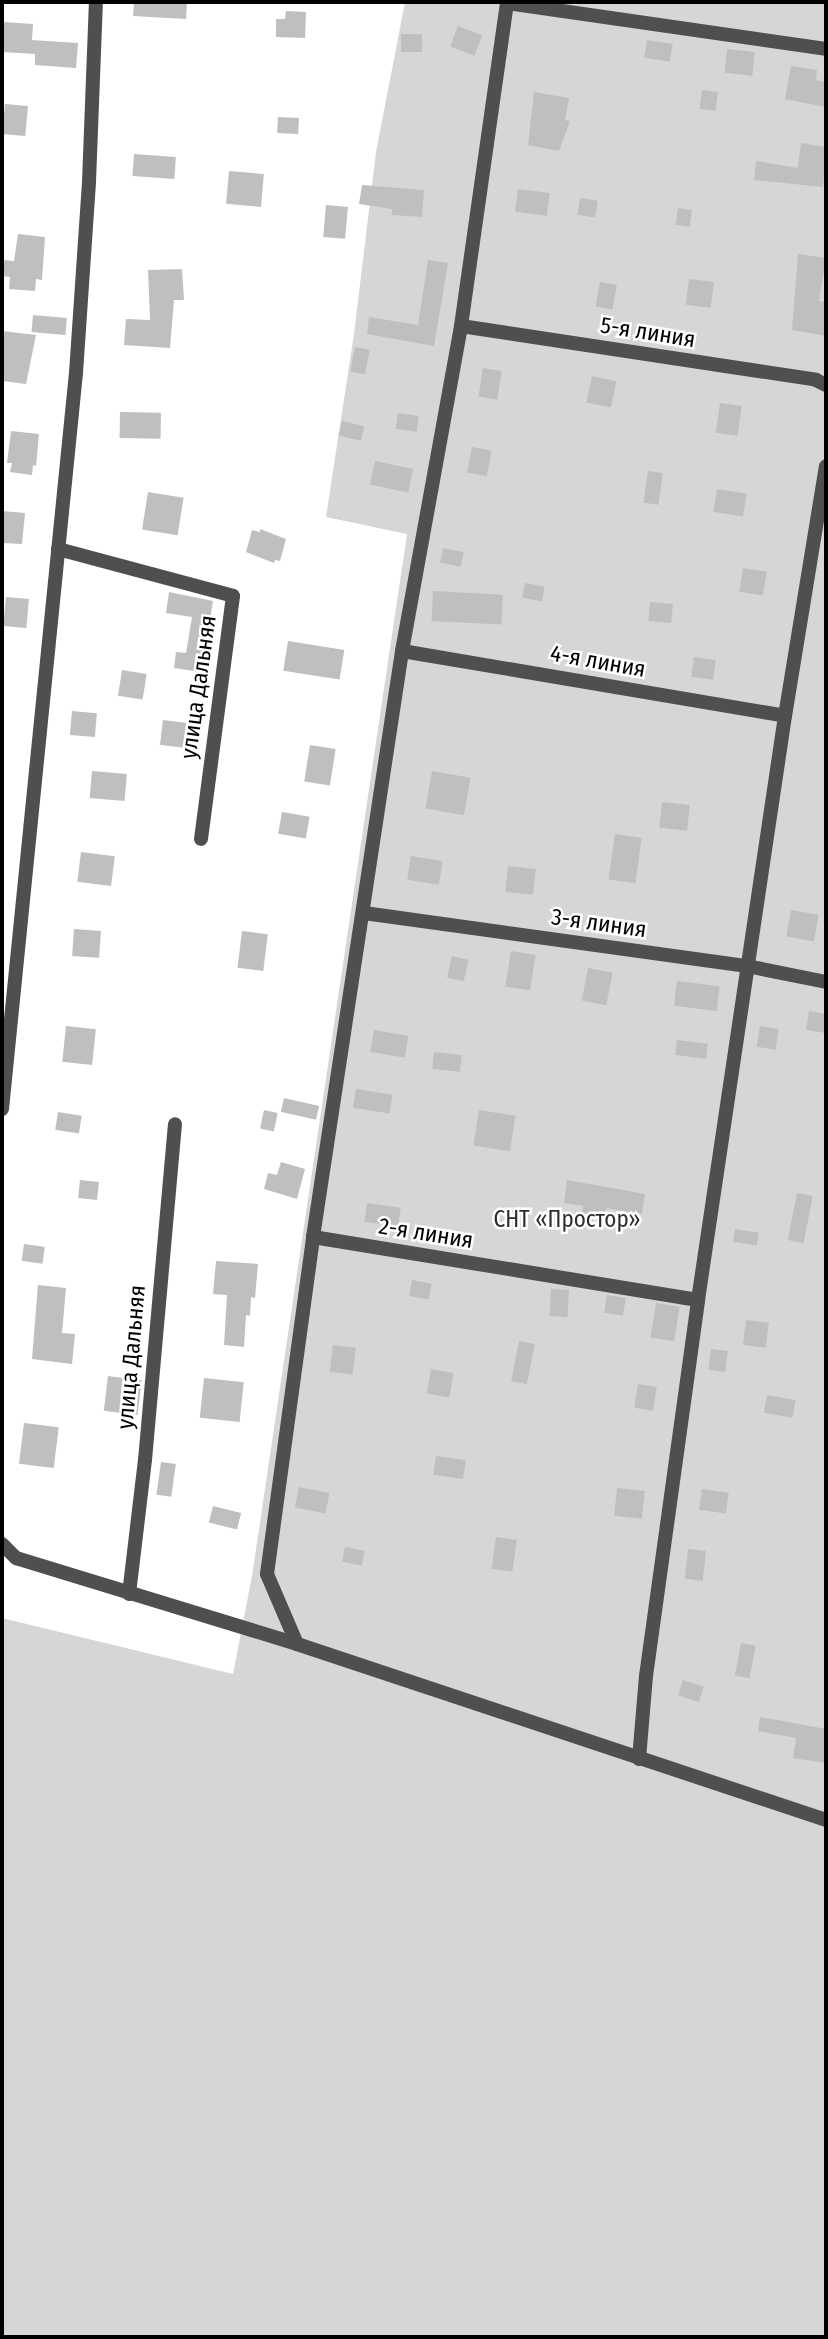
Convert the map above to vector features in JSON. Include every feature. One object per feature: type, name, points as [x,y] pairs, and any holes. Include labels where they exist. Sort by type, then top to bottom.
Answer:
[{"type":"street","points":[[2,1109],[79,332],[96,2]]},
{"type":"street","points":[[298,1644],[267,1574],[313,1237],[402,651],[461,326],[507,2],[826,49]]},
{"type":"street","name":"5-я линия","points":[[461,326],[816,380],[826,385]]},
{"type":"street","points":[[639,1759],[646,1676],[698,1300],[785,716],[826,466]]},
{"type":"street","name":"улица Дальняя","points":[[58,549],[233,596],[201,839]]},
{"type":"street","name":"4-я линия","points":[[402,651],[785,716]]},
{"type":"street","name":"3-я линия","points":[[364,913],[747,966],[826,982]]},
{"type":"street","name":"улица Дальняя","points":[[129,1594],[145,1460],[175,1124]]},
{"type":"street","name":"2-я линия","points":[[313,1237],[698,1300]]},
{"type":"street","points":[[2,1544],[16,1558],[298,1644],[826,1820]]},
{"type":"green space","name":"СНТ «Простор»","points":[[405,2],[826,2],[826,2337],[2,2337],[2,1618],[233,1674],[252,1576],[407,534],[326,517],[354,334],[376,152]]},
{"type":"building","points":[[134,2],[187,2],[186,19],[133,16]]},
{"type":"building","points":[[286,11],[306,12],[305,38],[276,37],[276,19],[285,19]]},
{"type":"building","points":[[3,22],[33,24],[32,40],[78,43],[76,68],[35,65],[35,54],[2,52]]},
{"type":"building","points":[[458,26],[482,35],[474,56],[450,47]]},
{"type":"building","points":[[401,34],[422,34],[422,52],[401,52]]},
{"type":"building","points":[[647,40],[673,44],[670,62],[644,58]]},
{"type":"building","points":[[727,49],[755,52],[752,76],[724,73]]},
{"type":"building","points":[[791,66],[817,70],[816,80],[826,82],[826,107],[785,99]]},
{"type":"building","points":[[702,90],[718,92],[716,111],[700,109]]},
{"type":"building","points":[[534,92],[569,98],[565,120],[570,121],[559,151],[528,145]]},
{"type":"building","points":[[5,104],[28,106],[25,136],[2,134]]},
{"type":"building","points":[[278,117],[299,118],[298,134],[277,133]]},
{"type":"building","points":[[801,143],[826,147],[823,187],[754,180],[756,161],[798,168]]},
{"type":"building","points":[[134,154],[176,157],[174,179],[132,176]]},
{"type":"building","points":[[229,171],[264,174],[261,207],[226,204]]},
{"type":"building","points":[[362,185],[424,190],[422,217],[392,215],[392,209],[359,204]]},
{"type":"building","points":[[518,189],[550,193],[547,216],[515,212]]},
{"type":"building","points":[[580,198],[598,201],[595,218],[577,215]]},
{"type":"building","points":[[326,205],[348,207],[345,239],[323,237]]},
{"type":"building","points":[[678,208],[692,210],[689,227],[676,225]]},
{"type":"building","points":[[18,234],[45,237],[42,280],[36,279],[35,291],[9,289],[10,277],[2,276],[3,260],[14,261]]},
{"type":"building","points":[[798,254],[826,258],[819,301],[826,302],[826,336],[792,330]]},
{"type":"building","points":[[428,260],[448,263],[434,346],[367,334],[369,317],[418,325]]},
{"type":"building","points":[[182,269],[184,300],[174,300],[170,348],[124,345],[126,319],[150,320],[148,270]]},
{"type":"building","points":[[689,279],[714,282],[711,308],[686,305]]},
{"type":"building","points":[[600,282],[617,285],[612,310],[596,307]]},
{"type":"building","points":[[33,315],[67,318],[65,335],[32,332]]},
{"type":"building","points":[[2,331],[36,335],[26,384],[2,381]]},
{"type":"building","points":[[355,347],[370,350],[365,374],[350,372]]},
{"type":"building","points":[[483,368],[502,371],[497,400],[478,397]]},
{"type":"building","points":[[592,376],[616,381],[611,408],[586,402]]},
{"type":"building","points":[[720,403],[742,406],[738,436],[716,433]]},
{"type":"building","points":[[120,412],[161,413],[161,439],[120,438]]},
{"type":"building","points":[[398,413],[419,416],[417,432],[396,429]]},
{"type":"building","points":[[342,421],[364,426],[361,441],[339,436]]},
{"type":"building","points":[[11,431],[39,434],[36,466],[33,465],[32,475],[10,472],[12,463],[7,463]]},
{"type":"building","points":[[472,447],[492,451],[487,476],[467,473]]},
{"type":"building","points":[[375,461],[413,469],[408,493],[370,484]]},
{"type":"building","points":[[648,471],[663,473],[658,505],[644,503]]},
{"type":"building","points":[[717,489],[747,494],[743,516],[713,512]]},
{"type":"building","points":[[148,492],[184,498],[178,535],[142,530]]},
{"type":"building","points":[[2,511],[25,513],[22,544],[2,543]]},
{"type":"building","points":[[260,529],[286,539],[280,561],[275,560],[274,563],[246,552],[252,530],[260,532]]},
{"type":"building","points":[[443,548],[464,552],[461,567],[440,563]]},
{"type":"building","points":[[743,568],[767,572],[763,595],[739,592]]},
{"type":"building","points":[[525,583],[545,587],[542,602],[522,598]]},
{"type":"building","points":[[433,591],[503,595],[501,625],[431,621]]},
{"type":"building","points":[[169,592],[213,601],[207,639],[213,640],[207,673],[174,668],[176,652],[186,653],[192,617],[166,613]]},
{"type":"building","points":[[6,597],[29,599],[26,628],[3,626]]},
{"type":"building","points":[[650,602],[673,604],[671,623],[648,621]]},
{"type":"building","points":[[288,641],[344,650],[340,680],[283,671]]},
{"type":"building","points":[[694,657],[716,660],[713,680],[691,677]]},
{"type":"building","points":[[122,670],[147,674],[143,700],[118,696]]},
{"type":"building","points":[[72,711],[97,713],[95,737],[70,735]]},
{"type":"building","points":[[163,720],[189,723],[186,748],[160,745]]},
{"type":"building","points":[[310,745],[336,749],[330,786],[304,782]]},
{"type":"building","points":[[92,771],[127,774],[125,801],[90,798]]},
{"type":"building","points":[[432,771],[470,778],[464,815],[425,808]]},
{"type":"building","points":[[662,802],[690,805],[687,831],[659,828]]},
{"type":"building","points":[[282,812],[310,817],[306,839],[278,834]]},
{"type":"building","points":[[615,834],[642,838],[635,883],[609,880]]},
{"type":"building","points":[[81,852],[115,856],[111,886],[77,882]]},
{"type":"building","points":[[411,856],[443,861],[439,885],[407,880]]},
{"type":"building","points":[[508,866],[536,869],[533,895],[505,892]]},
{"type":"building","points":[[791,910],[819,915],[814,941],[786,937]]},
{"type":"building","points":[[74,929],[101,931],[99,958],[72,956]]},
{"type":"building","points":[[242,931],[268,934],[263,971],[237,968]]},
{"type":"building","points":[[511,951],[536,955],[530,990],[505,987]]},
{"type":"building","points":[[452,956],[469,960],[464,981],[447,977]]},
{"type":"building","points":[[588,968],[613,973],[606,1005],[582,1000]]},
{"type":"building","points":[[677,981],[720,986],[717,1011],[674,1006]]},
{"type":"building","points":[[809,1011],[826,1014],[826,1033],[806,1030]]},
{"type":"building","points":[[66,1026],[96,1029],[92,1065],[62,1062]]},
{"type":"building","points":[[760,1026],[779,1029],[775,1050],[757,1047]]},
{"type":"building","points":[[374,1030],[408,1036],[405,1058],[370,1052]]},
{"type":"building","points":[[677,1040],[708,1044],[706,1059],[675,1055]]},
{"type":"building","points":[[434,1052],[462,1055],[460,1072],[432,1069]]},
{"type":"building","points":[[356,1089],[393,1095],[390,1114],[353,1108]]},
{"type":"building","points":[[284,1098],[319,1106],[316,1120],[281,1112]]},
{"type":"building","points":[[264,1110],[278,1113],[274,1131],[260,1129]]},
{"type":"building","points":[[479,1110],[516,1116],[510,1151],[473,1146]]},
{"type":"building","points":[[58,1112],[82,1116],[79,1134],[55,1130]]},
{"type":"building","points":[[281,1162],[305,1169],[297,1199],[264,1189],[268,1173],[277,1175]]},
{"type":"building","points":[[80,1180],[99,1182],[97,1200],[78,1198]]},
{"type":"building","points":[[567,1180],[645,1194],[642,1214],[606,1208],[605,1216],[582,1213],[583,1206],[564,1203]]},
{"type":"building","points":[[797,1193],[813,1196],[804,1243],[788,1240]]},
{"type":"building","points":[[367,1203],[401,1208],[398,1227],[364,1222]]},
{"type":"building","points":[[735,1229],[759,1233],[757,1246],[733,1242]]},
{"type":"building","points":[[24,1244],[45,1247],[42,1264],[22,1261]]},
{"type":"building","points":[[216,1261],[258,1264],[255,1298],[251,1297],[250,1316],[246,1315],[244,1347],[224,1345],[227,1295],[213,1294]]},
{"type":"building","points":[[412,1280],[432,1284],[429,1300],[409,1296]]},
{"type":"building","points":[[38,1285],[66,1288],[62,1333],[75,1334],[72,1364],[32,1359]]},
{"type":"building","points":[[551,1289],[569,1290],[568,1317],[550,1316]]},
{"type":"building","points":[[607,1295],[626,1298],[623,1316],[604,1313]]},
{"type":"building","points":[[656,1303],[680,1307],[674,1341],[651,1338]]},
{"type":"building","points":[[746,1320],[769,1323],[766,1348],[743,1345]]},
{"type":"building","points":[[519,1341],[535,1344],[527,1384],[511,1381]]},
{"type":"building","points":[[333,1345],[356,1348],[353,1375],[330,1372]]},
{"type":"building","points":[[711,1349],[728,1351],[725,1372],[708,1370]]},
{"type":"building","points":[[431,1369],[454,1373],[449,1398],[427,1394]]},
{"type":"building","points":[[108,1376],[142,1380],[137,1415],[104,1411]]},
{"type":"building","points":[[204,1378],[244,1382],[240,1422],[200,1418]]},
{"type":"building","points":[[638,1384],[657,1387],[653,1411],[634,1408]]},
{"type":"building","points":[[767,1395],[796,1400],[792,1418],[764,1413]]},
{"type":"building","points":[[24,1423],[59,1427],[54,1468],[19,1464]]},
{"type":"building","points":[[436,1456],[466,1460],[463,1479],[433,1475]]},
{"type":"building","points":[[161,1462],[176,1464],[171,1497],[156,1495]]},
{"type":"building","points":[[299,1487],[329,1493],[325,1514],[295,1508]]},
{"type":"building","points":[[617,1488],[645,1491],[642,1519],[614,1516]]},
{"type":"building","points":[[702,1489],[729,1493],[726,1514],[699,1510]]},
{"type":"building","points":[[213,1506],[241,1513],[237,1530],[209,1522]]},
{"type":"building","points":[[496,1537],[517,1540],[512,1572],[492,1569]]},
{"type":"building","points":[[345,1547],[365,1551],[362,1566],[342,1562]]},
{"type":"building","points":[[688,1549],[706,1551],[703,1581],[685,1579]]},
{"type":"building","points":[[741,1643],[756,1646],[749,1678],[735,1675]]},
{"type":"building","points":[[683,1680],[704,1687],[699,1702],[678,1695]]},
{"type":"building","points":[[760,1717],[826,1729],[826,1763],[793,1758],[796,1738],[758,1731]]}]
